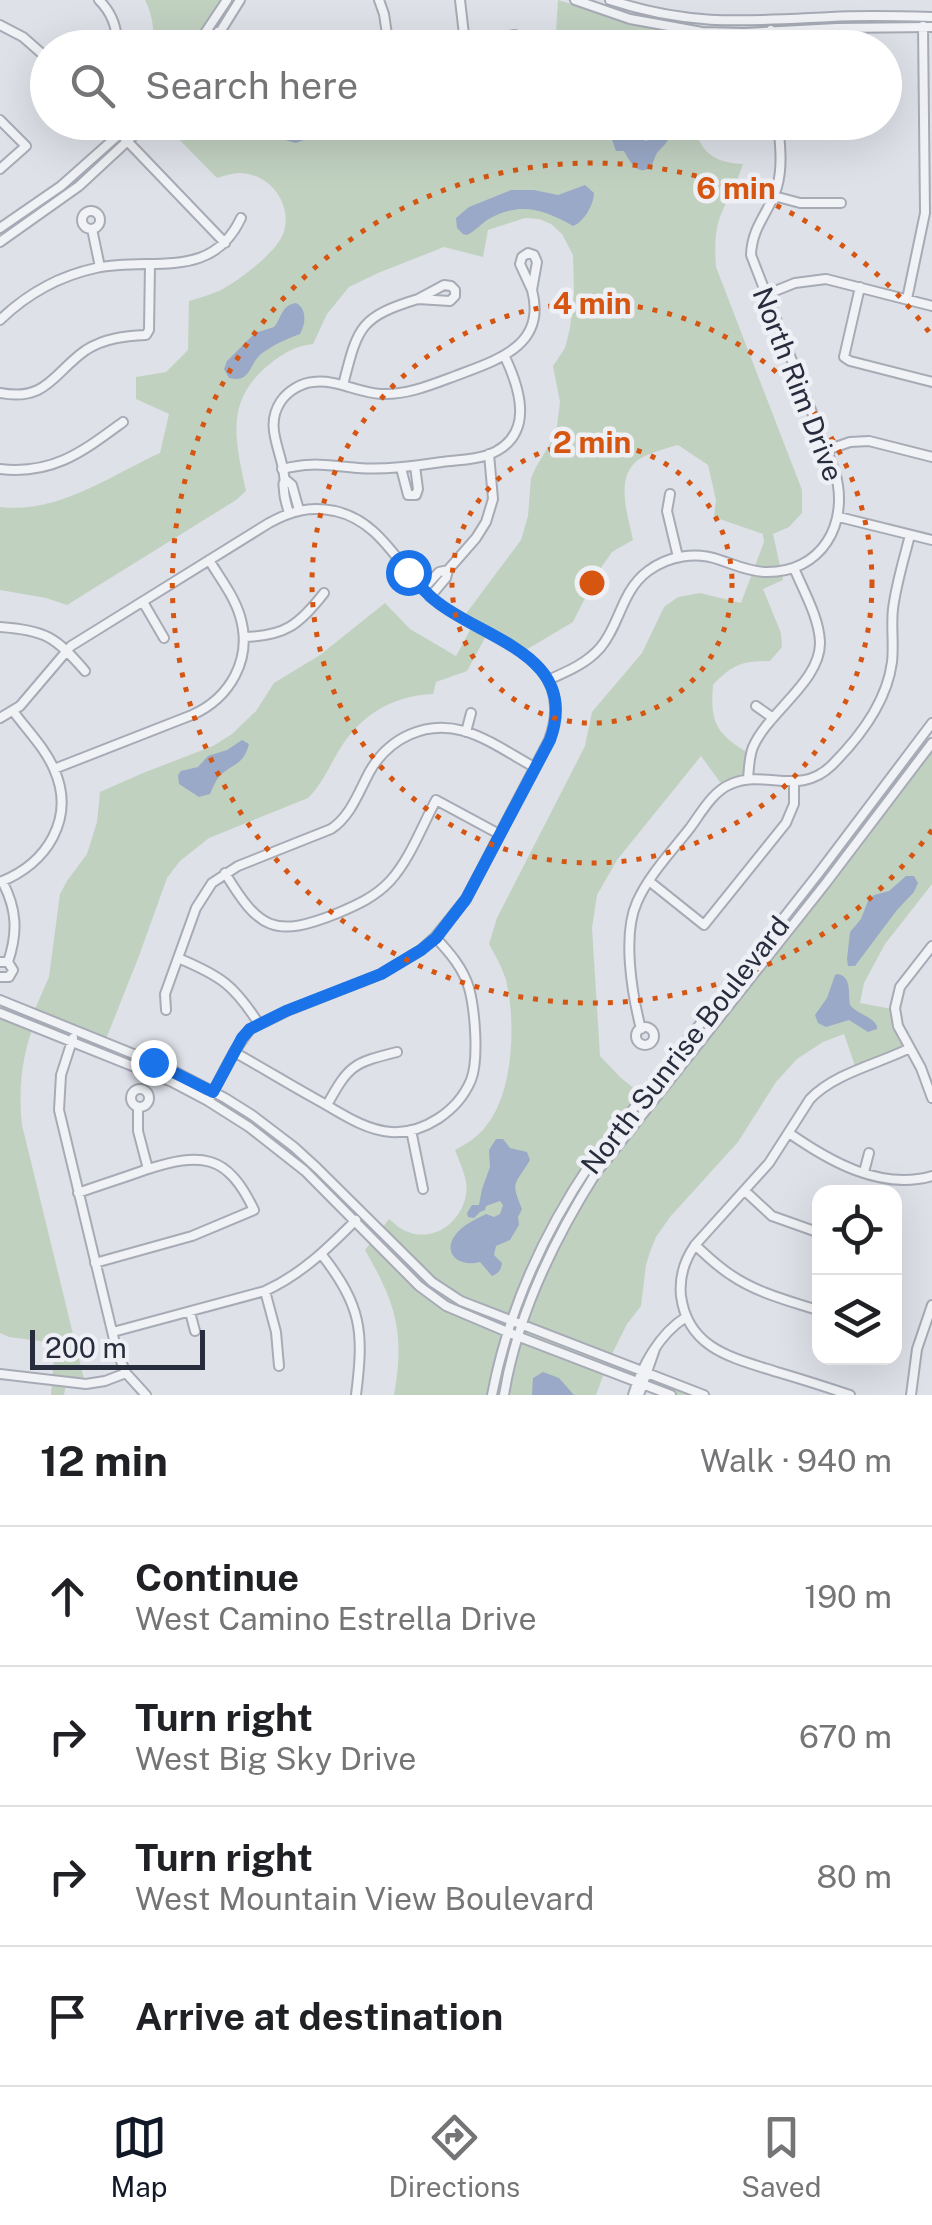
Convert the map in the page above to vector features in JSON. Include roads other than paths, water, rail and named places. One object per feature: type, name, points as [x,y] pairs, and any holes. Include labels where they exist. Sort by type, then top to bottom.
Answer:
[{"type":"street","points":[[99,0],[115,30]]},
{"type":"street","points":[[208,30],[227,0]]},
{"type":"street","points":[[222,30],[240,0]]},
{"type":"street","points":[[379,0],[387,30]]},
{"type":"street","points":[[460,0],[464,30]]},
{"type":"street","points":[[575,0],[675,17],[747,22],[927,17],[925,213],[907,300]]},
{"type":"street","points":[[604,3],[630,19],[688,30]]},
{"type":"street","points":[[771,21],[771,30]]},
{"type":"street","points":[[0,25],[30,43]]},
{"type":"street","points":[[210,27],[215,30]]},
{"type":"street","points":[[834,30],[928,27]]},
{"type":"street","points":[[0,120],[26,146],[0,169]]},
{"type":"street","points":[[0,228],[121,140]]},
{"type":"street","points":[[0,242],[79,186],[122,140]]},
{"type":"street","points":[[126,140],[225,244]]},
{"type":"street","name":"North Rim Drive","points":[[779,140],[781,170],[774,196],[751,240],[751,254],[839,486],[838,517],[824,546],[794,568]]},
{"type":"street","points":[[774,196],[800,204],[842,203]]},
{"type":"street","points":[[0,320],[43,287],[70,275],[100,267],[192,262],[203,258],[225,244],[242,218]]},
{"type":"street","points":[[92,228],[100,267]]},
{"type":"street","points":[[0,394],[41,390],[100,342],[146,335],[150,264]]},
{"type":"street","points":[[765,296],[784,287],[826,279],[932,306]]},
{"type":"street","points":[[860,287],[844,357],[932,382]]},
{"type":"street","points":[[294,511],[292,485],[285,479],[273,430],[274,415],[282,398],[296,387],[312,382],[398,394],[419,390],[504,357],[527,336],[534,318],[532,290]]},
{"type":"street","points":[[343,385],[362,327],[391,306],[418,299]]},
{"type":"street","points":[[282,468],[326,463],[401,468],[489,454],[508,441],[521,416],[519,389],[504,357]]},
{"type":"street","points":[[0,469],[52,466],[72,458],[123,422]]},
{"type":"street","points":[[827,450],[868,441],[932,457]]},
{"type":"street","points":[[430,596],[476,538],[489,513],[493,488],[489,454]]},
{"type":"street","points":[[401,468],[408,496],[416,495],[415,466]]},
{"type":"street","points":[[670,494],[667,511],[678,557]]},
{"type":"street","points":[[0,718],[13,712],[67,650],[208,560],[294,511],[320,508],[361,520],[430,596],[522,651],[548,680],[554,701],[550,740],[466,899],[436,938],[381,974],[259,1024],[242,1038],[208,1101]]},
{"type":"street","points":[[838,517],[932,540]]},
{"type":"street","points":[[641,1029],[635,1005],[630,928],[637,902],[649,881],[724,787],[748,778],[794,782],[814,778],[828,768],[863,727],[879,703],[890,672],[893,607],[910,535]]},
{"type":"street","points":[[548,680],[575,668],[593,654],[609,635],[636,582],[649,570],[678,557],[712,557],[761,572],[794,568],[818,628],[817,662],[754,744],[748,778]]},
{"type":"street","points":[[54,769],[204,710],[222,696],[241,664],[244,637],[235,604],[208,560]]},
{"type":"street","points":[[423,588],[439,572],[448,570]]},
{"type":"street","points":[[244,637],[275,635],[293,626],[324,593]]},
{"type":"street","points":[[143,602],[164,638]]},
{"type":"street","points":[[0,627],[21,628],[56,640],[85,670]]},
{"type":"street","points":[[756,706],[772,718]]},
{"type":"street","points":[[0,978],[11,975],[12,967],[4,962],[16,935],[16,915],[1,881],[18,875],[52,842],[62,807],[54,769],[13,712]]},
{"type":"street","points":[[466,732],[472,714]]},
{"type":"street","name":"North Sunrise Boulevard","points":[[492,1395],[511,1321],[540,1247],[564,1202],[932,723]]},
{"type":"street","points":[[166,1010],[166,994],[178,958],[202,896],[212,883],[225,872],[332,829],[349,810],[378,758],[401,738],[441,728],[466,732],[534,767]]},
{"type":"street","name":"North Sunrise Boulevard","points":[[504,1395],[521,1326],[548,1257],[596,1173],[932,743]]},
{"type":"street","points":[[649,881],[704,925],[786,824],[794,804],[794,782]]},
{"type":"street","points":[[225,872],[248,909],[268,922],[295,928],[360,904],[389,882],[436,800],[500,834]]},
{"type":"street","points":[[234,1052],[372,1128],[394,1132],[431,1123],[461,1098],[471,1081],[475,1056],[470,990],[458,963],[436,938]]},
{"type":"street","points":[[931,950],[906,979],[896,998],[898,1026],[932,1098]]},
{"type":"street","points":[[178,958],[215,974],[231,986],[259,1024]]},
{"type":"street","points":[[0,1000],[168,1068],[252,1115],[294,1147],[440,1289],[461,1301],[704,1395]]},
{"type":"street","points":[[0,1012],[158,1076],[208,1101],[284,1153],[427,1294],[461,1313],[670,1395]]},
{"type":"street","points":[[75,1032],[61,1075],[58,1110],[113,1332],[126,1373],[146,1395]]},
{"type":"street","points":[[850,1395],[723,1354],[705,1342],[686,1317],[680,1280],[694,1245],[769,1164],[820,1088],[910,1048]]},
{"type":"street","points":[[327,1105],[341,1079],[357,1064],[396,1052]]},
{"type":"street","points":[[138,1107],[138,1131],[148,1169]]},
{"type":"street","points":[[411,1130],[424,1188]]},
{"type":"street","points":[[789,1132],[838,1164],[897,1180],[932,1176]]},
{"type":"street","points":[[864,1172],[869,1153]]},
{"type":"street","points":[[78,1193],[190,1158],[218,1165],[232,1174],[254,1210],[192,1236],[95,1263]]},
{"type":"street","points":[[745,1191],[772,1216],[812,1230]]},
{"type":"street","points":[[113,1332],[266,1291],[298,1274],[362,1213]]},
{"type":"street","points":[[694,1245],[743,1282],[812,1307]]},
{"type":"street","points":[[322,1254],[342,1280],[358,1320],[361,1351],[356,1395]]},
{"type":"street","points":[[266,1291],[279,1366]]},
{"type":"street","points":[[911,1395],[917,1349],[932,1306]]},
{"type":"street","points":[[190,1312],[195,1331]]},
{"type":"street","points":[[636,1395],[649,1355],[686,1317]]},
{"type":"street","points":[[0,1374],[86,1384],[126,1373]]},
{"type":"water","points":[[612,140],[668,140],[645,170],[634,166],[624,151],[616,151]]},
{"type":"water","points":[[585,185],[594,193],[592,202],[584,217],[573,226],[552,215],[521,209],[499,214],[467,235],[457,228],[456,218],[469,207],[511,190],[558,195]]},
{"type":"water","points":[[296,303],[304,317],[300,334],[261,354],[245,376],[229,378],[224,369],[227,361],[255,333],[274,327],[285,309]]},
{"type":"water","points":[[242,740],[249,744],[243,757],[218,778],[210,794],[199,797],[179,784],[181,771],[198,767],[208,756]]},
{"type":"water","points":[[906,876],[914,876],[918,883],[914,892],[855,966],[848,966],[850,932],[868,901],[889,891]]},
{"type":"water","points":[[838,974],[847,982],[850,1005],[871,1019],[877,1029],[868,1032],[849,1020],[826,1027],[818,1023],[815,1015]]},
{"type":"water","points":[[496,1139],[527,1152],[530,1160],[516,1183],[522,1209],[519,1225],[510,1240],[496,1246],[494,1255],[502,1263],[492,1276],[480,1262],[459,1261],[450,1247],[466,1225],[486,1214],[500,1214],[500,1201],[486,1206],[474,1218],[467,1213],[472,1205],[479,1205],[490,1167],[489,1150]]},
{"type":"water","points":[[543,1372],[559,1378],[574,1395],[532,1395],[533,1378]]}]
